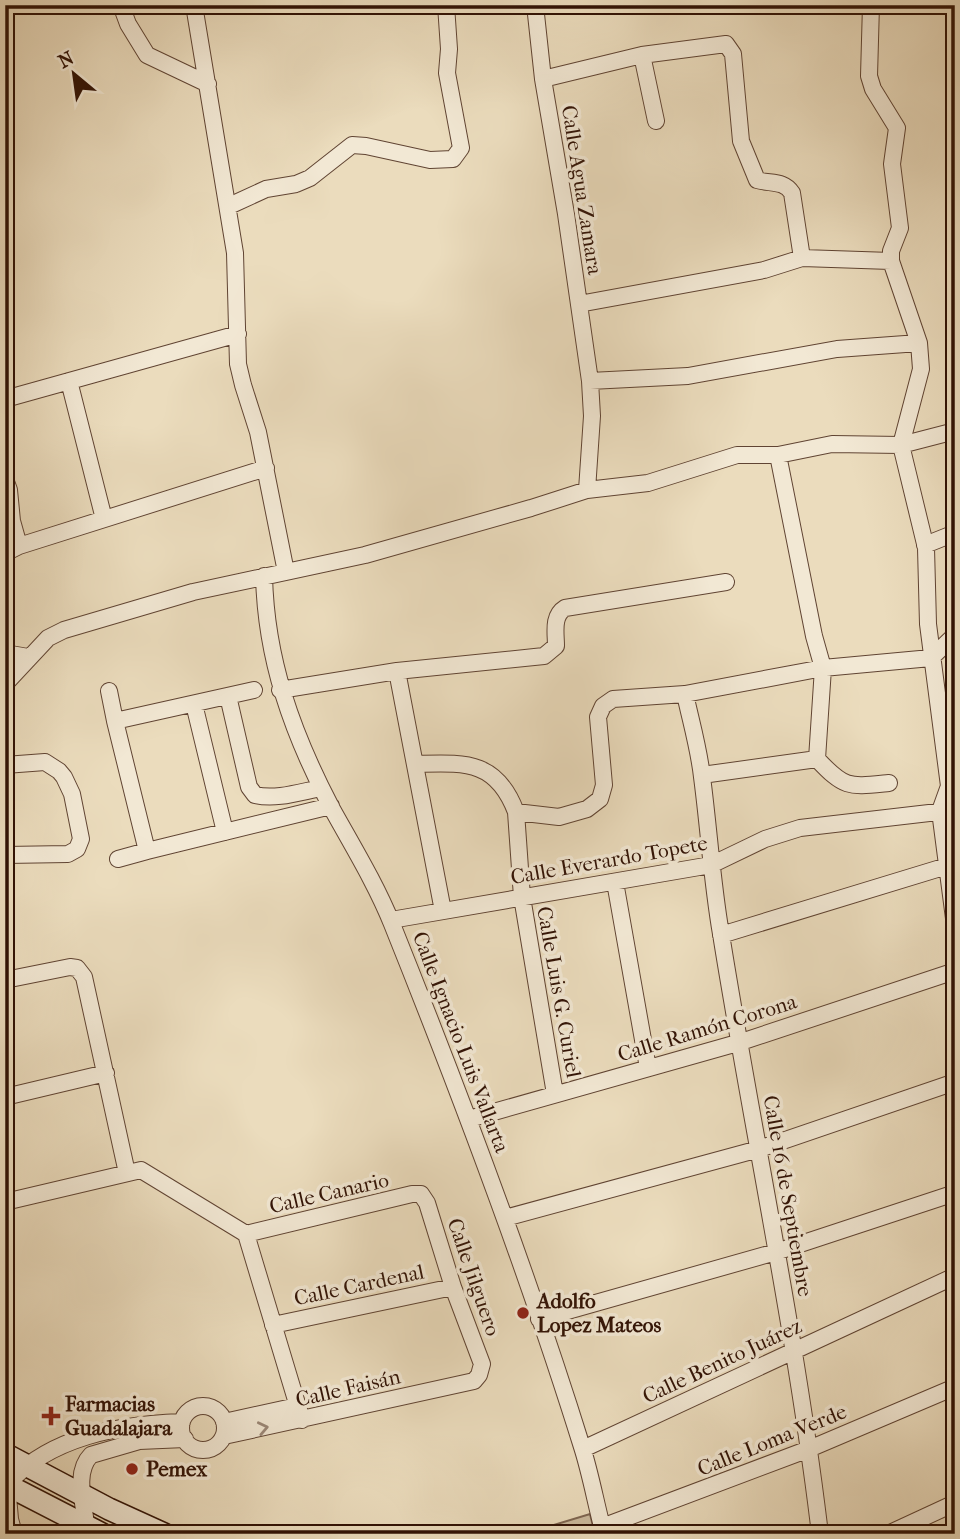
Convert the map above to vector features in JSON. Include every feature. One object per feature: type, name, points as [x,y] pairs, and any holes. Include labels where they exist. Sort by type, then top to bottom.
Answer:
[{"type":"main road","points":[[5,1454],[164,1534]]},
{"type":"main road","points":[[6,1485],[94,1530]]},
{"type":"street","points":[[121,5],[128,24],[147,55],[208,84]]},
{"type":"street","points":[[194,5],[235,253],[238,363],[258,432],[286,572]]},
{"type":"street","points":[[229,206],[266,189],[303,181],[352,145],[430,160],[453,159],[461,148],[447,73],[449,49],[446,5]]},
{"type":"street","name":"Calle Agua Zamara","points":[[535,5],[543,79],[590,381],[592,416],[587,490]]},
{"type":"street","points":[[871,5],[869,76],[873,89],[897,128],[892,164],[900,228],[891,251],[891,261],[919,344],[921,369],[901,445],[925,545],[931,658],[952,789],[947,811],[947,866],[955,926]]},
{"type":"street","points":[[543,79],[642,55],[722,43],[729,47],[733,54],[742,145],[757,180],[786,186],[792,193],[802,258]]},
{"type":"street","points":[[642,55],[656,121]]},
{"type":"street","points":[[579,304],[764,270],[802,258],[891,261]]},
{"type":"street","points":[[5,398],[239,334]]},
{"type":"street","points":[[590,381],[688,376],[837,349],[919,344]]},
{"type":"street","points":[[69,381],[104,519]]},
{"type":"street","points":[[5,684],[48,638],[64,630],[193,592],[365,555],[587,490],[649,482],[737,455],[778,455],[832,444],[901,445],[955,431]]},
{"type":"street","points":[[778,455],[814,636],[823,668],[817,759],[842,783],[859,786],[889,783]]},
{"type":"street","points":[[5,480],[9,490],[12,549],[266,468]]},
{"type":"street","points":[[925,545],[955,533]]},
{"type":"street","name":"Calle Ignacio Luis Vallarta","points":[[264,576],[268,637],[280,690],[321,788],[391,920],[469,1119],[583,1449],[603,1531]]},
{"type":"street","points":[[280,690],[397,671],[539,658],[550,654],[556,646],[556,618],[565,608],[726,582]]},
{"type":"street","points":[[415,764],[455,763],[483,769],[496,778],[510,795],[516,812],[559,817],[573,815],[595,804],[603,794],[598,717],[603,706],[613,699],[685,694],[823,668],[931,658],[955,633],[928,624]]},
{"type":"street","points":[[5,653],[28,657]]},
{"type":"street","points":[[397,671],[443,911]]},
{"type":"street","points":[[114,722],[254,690]]},
{"type":"street","points":[[109,691],[114,722],[147,851]]},
{"type":"street","name":"Calle 16 de Septiembre","points":[[685,694],[702,775],[721,935],[793,1351],[820,1534]]},
{"type":"street","points":[[228,696],[251,791],[260,796],[321,788]]},
{"type":"street","points":[[194,704],[225,832]]},
{"type":"street","points":[[702,775],[817,759]]},
{"type":"street","points":[[5,765],[36,761],[45,762],[59,771],[72,794],[82,839],[77,849],[68,854],[5,855]]},
{"type":"street","points":[[290,794],[295,816]]},
{"type":"street","points":[[118,859],[331,806]]},
{"type":"street","name":"Calle Everardo Topete","points":[[391,920],[711,865],[765,839],[800,828],[947,811]]},
{"type":"street","name":"Calle Luis G. Curiel","points":[[516,812],[522,897],[555,1094]]},
{"type":"street","points":[[721,935],[947,866]]},
{"type":"street","points":[[615,882],[648,1069]]},
{"type":"street","points":[[5,980],[63,968],[77,968],[84,976],[127,1173]]},
{"type":"street","name":"Calle Ramón Corona","points":[[469,1119],[741,1042],[955,971]]},
{"type":"street","points":[[5,1097],[106,1073]]},
{"type":"street","points":[[505,1218],[759,1149],[955,1082]]},
{"type":"street","points":[[5,1202],[141,1170],[246,1234],[300,1413]]},
{"type":"street","points":[[539,1319],[776,1252],[955,1193]]},
{"type":"street","name":"Calle Canario","points":[[246,1234],[421,1194]]},
{"type":"street","name":"Calle Jilguero","points":[[421,1194],[427,1203],[453,1287],[482,1364],[479,1375]]},
{"type":"street","name":"Calle Benito Juárez","points":[[583,1449],[955,1276]]},
{"type":"street","name":"Calle Cardenal","points":[[273,1325],[453,1287]]},
{"type":"street","name":"Calle Faisán","points":[[224,1429],[474,1381],[479,1375]]},
{"type":"street","name":"Calle Loma Verde","points":[[603,1531],[809,1449],[955,1387]]},
{"type":"street","points":[[14,1534],[6,1485],[26,1466],[55,1449],[111,1431],[158,1423],[183,1431],[192,1446],[206,1450],[219,1445],[224,1429],[214,1409],[205,1405],[190,1410],[183,1431]]},
{"type":"street","points":[[83,1466],[91,1455],[183,1431]]},
{"type":"street","points":[[55,1449],[72,1449],[80,1456],[84,1496],[94,1530]]},
{"type":"street","points":[[888,1534],[955,1503]]},
{"type":"shaded area","points":[[590,1514],[595,1534],[524,1534]]},
{"type":"place","name":"Adolfo Lopez Mateos","points":[[523,1313]]},
{"type":"place","name":"Farmacias Guadalajara","points":[[51,1416]]},
{"type":"place","name":"Pemex","points":[[132,1469]]}]
